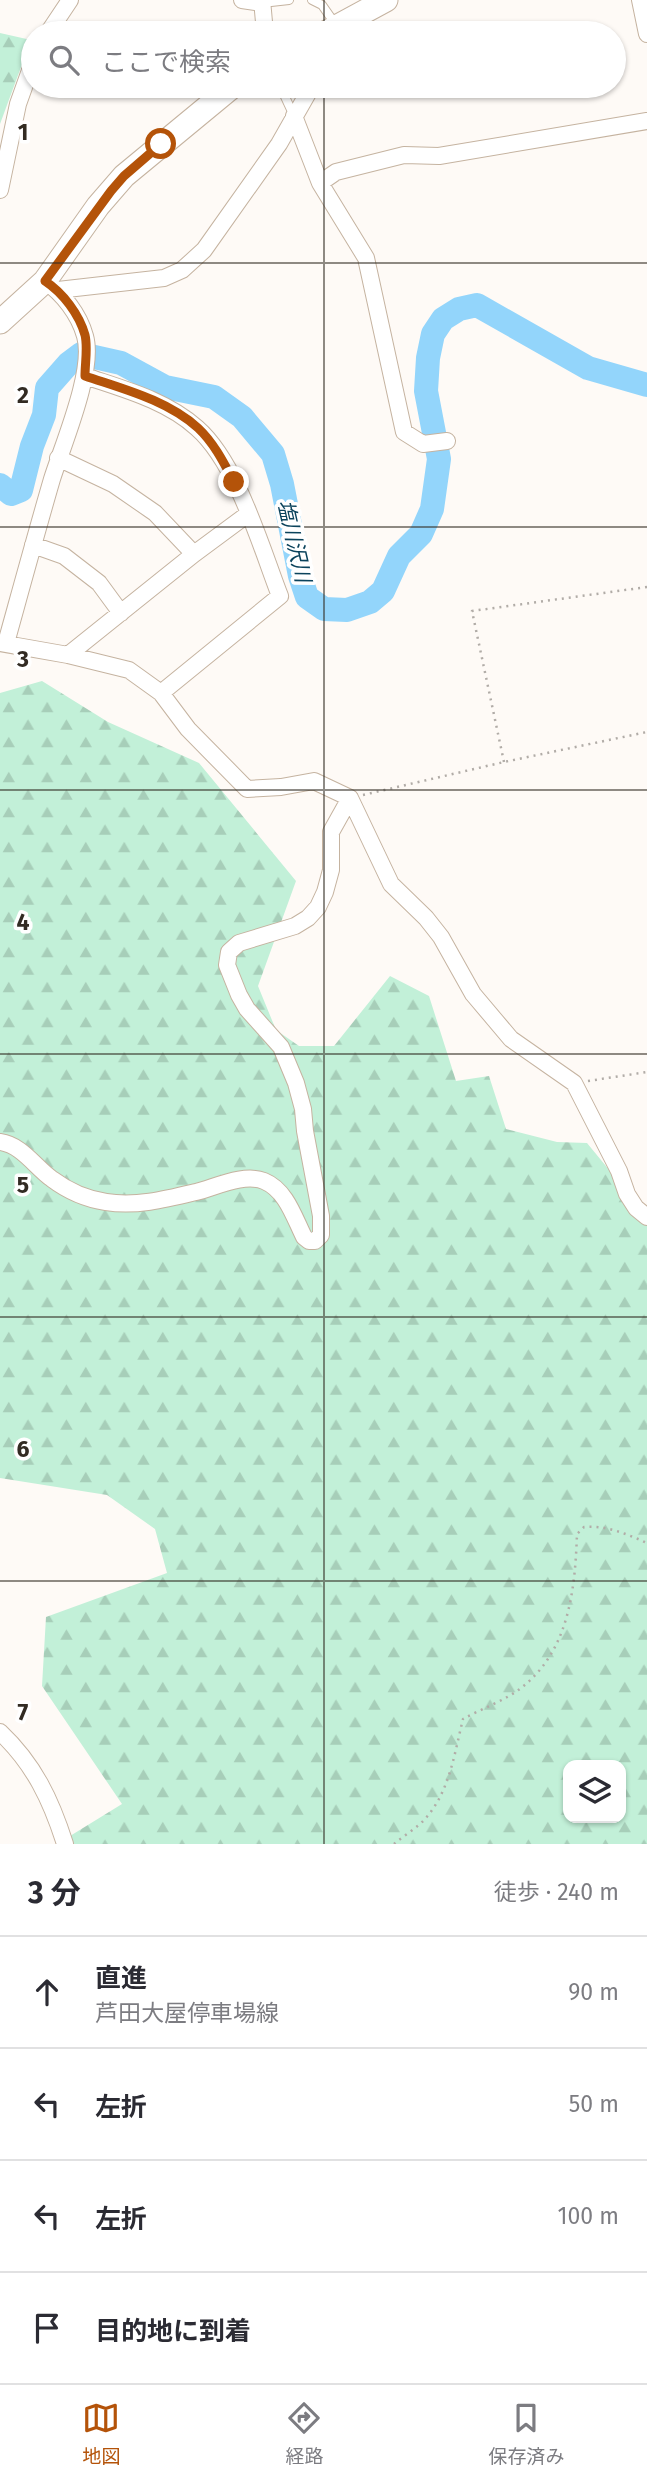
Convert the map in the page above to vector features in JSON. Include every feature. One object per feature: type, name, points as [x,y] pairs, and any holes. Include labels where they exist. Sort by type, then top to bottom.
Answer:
[{"type":"main road","points":[[352,21],[386,0]]},
{"type":"main road","points":[[0,322],[51,285],[98,206],[124,176],[218,98]]},
{"type":"street","points":[[56,21],[70,0]]},
{"type":"street","points":[[242,0],[262,1],[264,21]]},
{"type":"street","points":[[640,0],[647,34]]},
{"type":"street","points":[[0,190],[21,96]]},
{"type":"street","points":[[51,285],[164,278],[182,270],[204,250],[279,144],[305,98]]},
{"type":"street","points":[[294,116],[320,183],[366,258],[404,432],[423,444],[447,441]]},
{"type":"street","points":[[320,183],[336,172],[404,155],[439,156],[647,121]]},
{"type":"street","points":[[51,285],[74,312],[86,337],[85,376],[3,643],[129,670],[161,693],[188,729],[247,789],[314,781],[349,798],[391,884],[426,918],[441,937],[473,994],[511,1039],[575,1083],[619,1171],[627,1194],[636,1208],[647,1216]]},
{"type":"street","points":[[85,376],[157,402],[197,427],[214,447],[234,482],[280,596],[161,693]]},
{"type":"street","points":[[58,458],[113,484],[155,513],[194,554]]},
{"type":"street","points":[[68,655],[248,514]]},
{"type":"street","points":[[33,545],[64,556],[99,583],[121,613]]},
{"type":"street","points":[[0,1142],[9,1143],[50,1179],[77,1194],[106,1202],[141,1203],[197,1192],[232,1180],[262,1180],[281,1191],[304,1237],[309,1241],[316,1241],[321,1235],[321,1216],[296,1083],[281,1047],[247,1009],[227,965],[229,952],[239,943],[295,926],[318,908],[331,870],[331,832],[349,798]]},
{"type":"street","points":[[0,1732],[18,1749],[37,1775],[52,1805],[65,1844]]},
{"type":"lane","points":[[262,1],[289,0]]},
{"type":"lane","points":[[312,0],[322,5],[337,21]]},
{"type":"lane","points":[[286,98],[294,116]]},
{"type":"path","points":[[504,762],[472,611],[647,587]]},
{"type":"path","points":[[349,798],[647,732]]},
{"type":"path","points":[[575,1083],[647,1072]]},
{"type":"path","points":[[394,1844],[422,1822],[437,1802],[450,1776],[463,1719],[520,1689],[544,1665],[563,1633],[576,1567],[578,1535],[584,1527],[619,1531],[647,1543]]},
{"type":"green space","points":[[0,33],[21,38],[21,67],[0,124]]},
{"type":"green space","points":[[42,681],[108,722],[199,763],[296,881],[258,986],[276,1030],[299,1046],[334,1046],[390,976],[429,996],[456,1081],[489,1076],[506,1129],[557,1142],[587,1143],[647,1216],[647,1844],[57,1844],[122,1804],[42,1686],[46,1617],[167,1573],[155,1529],[107,1495],[0,1478],[0,693]]},
{"type":"waterway","name":"塩川沢川","points":[[0,485],[11,494],[21,490],[32,446],[44,415],[47,388],[69,363],[81,354],[121,363],[165,387],[214,397],[242,417],[273,454],[307,597],[324,609],[347,610],[370,602],[383,591],[399,556],[421,534],[432,509],[439,459],[426,391],[433,334],[443,319],[459,309],[477,305],[588,368],[647,385]]},
{"type":"route","points":[[161,144],[124,176],[98,206],[45,281],[58,290],[74,312],[86,337],[85,376],[157,402],[197,427],[214,447],[234,482]]}]
